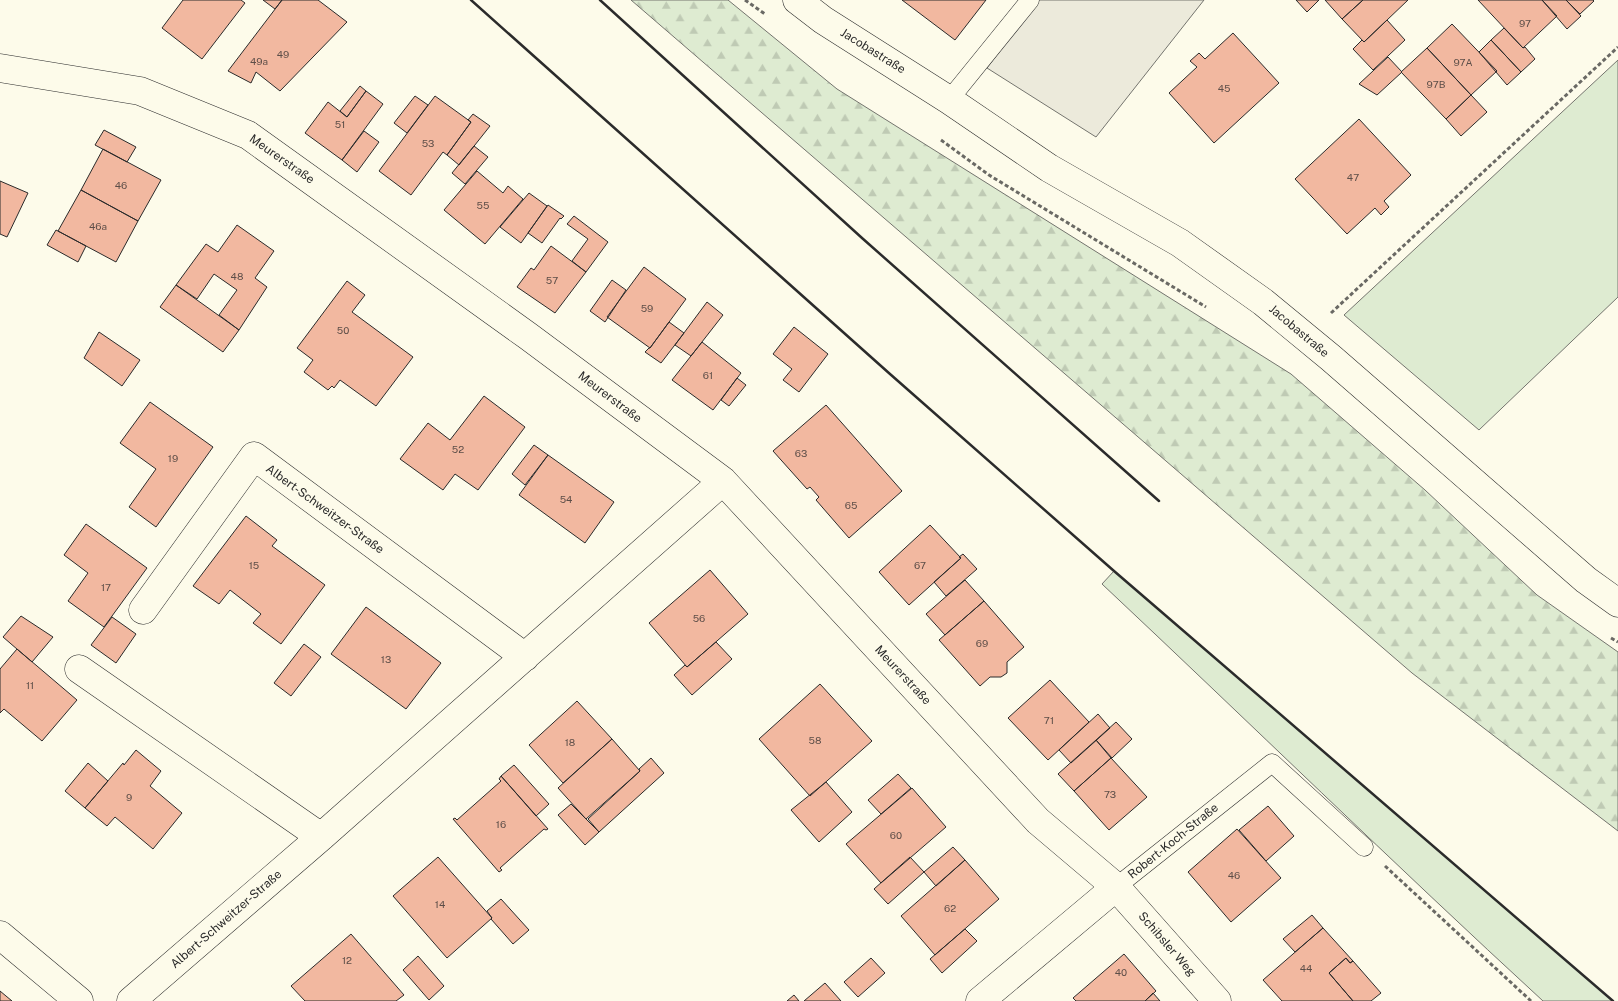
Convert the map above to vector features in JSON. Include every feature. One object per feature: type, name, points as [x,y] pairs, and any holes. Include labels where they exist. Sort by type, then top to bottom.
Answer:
[{"type":"street","name":"Jacobastraße","points":[[797,0],[824,20],[950,100],[1049,168],[1180,243],[1263,302],[1586,580],[1618,603]]},
{"type":"street","name":"Meurerstraße","points":[[0,68],[140,90],[248,135],[528,336],[722,481],[1038,821],[1116,886]]},
{"type":"street","name":"Albert-Schweitzer-Straße","points":[[142,610],[254,456],[525,657]]},
{"type":"street","name":"Albert-Schweitzer-Straße","points":[[132,1001],[322,837],[722,481]]},
{"type":"street","points":[[79,669],[322,837]]},
{"type":"street","name":"Robert-Koch-Straße","points":[[980,1001],[1116,886]]},
{"type":"street","name":"Schibsler Weg","points":[[1116,886],[1217,1001]]},
{"type":"street","points":[[0,935],[79,1001]]},
{"type":"lane","points":[[950,100],[1030,0]]},
{"type":"lane","name":"Robert-Koch-Straße","points":[[1116,886],[1272,763],[1364,847]]},
{"type":"path","points":[[745,0],[769,17]]},
{"type":"path","points":[[1309,340],[1326,318],[1618,47]]},
{"type":"path","points":[[934,135],[989,174],[1212,311]]},
{"type":"path","points":[[1605,634],[1618,642]]},
{"type":"path","points":[[1364,847],[1531,1001]]},
{"type":"green space","points":[[631,0],[728,0],[837,89],[1291,374],[1425,490],[1537,595],[1618,652],[1618,831],[1412,673]]},
{"type":"green space","points":[[1618,60],[1618,297],[1479,430],[1344,315]]},
{"type":"green space","points":[[1114,571],[1613,1001],[1543,1001],[1102,584]]},
{"type":"shaded area","points":[[1038,0],[1204,0],[1096,137],[987,68]]},
{"type":"building","points":[[183,0],[241,0],[245,3],[202,59],[162,28]]},
{"type":"building","points":[[263,0],[282,0],[275,9]]},
{"type":"building","points":[[282,0],[318,0],[347,22],[280,91],[256,72],[251,83],[228,71]]},
{"type":"building","points":[[902,0],[986,0],[955,40]]},
{"type":"building","points":[[1296,0],[1319,0],[1307,12]]},
{"type":"building","points":[[1325,0],[1363,0],[1342,19]]},
{"type":"building","points":[[1363,0],[1408,0],[1364,42],[1342,19]]},
{"type":"building","points":[[1478,0],[1542,0],[1557,16],[1523,48]]},
{"type":"building","points":[[1542,0],[1566,0],[1581,16],[1567,29]]},
{"type":"building","points":[[1566,0],[1593,0],[1594,1],[1580,14]]},
{"type":"building","points":[[1387,20],[1405,40],[1373,70],[1353,49],[1362,40],[1364,42]]},
{"type":"building","points":[[1452,24],[1497,71],[1471,95],[1427,48]]},
{"type":"building","points":[[1504,28],[1535,59],[1521,72],[1491,40]]},
{"type":"building","points":[[1233,33],[1279,83],[1214,143],[1169,93],[1197,67],[1190,61],[1199,53],[1205,59]]},
{"type":"building","points":[[1491,40],[1521,72],[1507,85],[1479,52]]},
{"type":"building","points":[[1427,48],[1471,95],[1446,119],[1401,72]]},
{"type":"building","points":[[1388,57],[1402,72],[1377,95],[1359,84]]},
{"type":"building","points":[[360,86],[366,91],[347,117],[340,111]]},
{"type":"building","points":[[366,91],[383,104],[342,160],[305,133],[328,102],[347,117]]},
{"type":"building","points":[[1471,95],[1487,112],[1461,136],[1446,119]]},
{"type":"building","points":[[415,96],[428,105],[407,133],[394,123]]},
{"type":"building","points":[[435,96],[471,122],[447,155],[443,152],[411,195],[379,171]]},
{"type":"building","points":[[473,114],[490,126],[459,165],[447,155],[471,122],[468,120]]},
{"type":"building","points":[[1359,119],[1411,175],[1384,201],[1389,207],[1381,215],[1375,208],[1347,234],[1295,179]]},
{"type":"building","points":[[104,130],[136,147],[127,162],[95,145]]},
{"type":"building","points":[[364,131],[379,142],[357,172],[342,160]]},
{"type":"building","points":[[474,146],[488,157],[465,184],[452,173]]},
{"type":"building","points":[[103,149],[161,180],[138,221],[81,190]]},
{"type":"building","points":[[477,171],[503,193],[508,186],[523,199],[485,244],[444,210]]},
{"type":"building","points":[[0,181],[28,193],[7,237],[0,234]]},
{"type":"building","points":[[81,190],[138,221],[116,262],[58,231]]},
{"type":"building","points":[[529,193],[547,206],[521,243],[500,227]]},
{"type":"building","points":[[548,205],[564,216],[560,218],[542,243],[528,233]]},
{"type":"building","points":[[574,216],[608,242],[586,272],[572,261],[588,239],[567,224]]},
{"type":"building","points":[[237,225],[274,251],[255,278],[267,287],[239,330],[219,315],[237,290],[214,274],[197,299],[176,285],[206,244],[218,252]]},
{"type":"building","points":[[56,230],[86,246],[78,262],[47,245]]},
{"type":"building","points":[[551,246],[586,272],[555,313],[517,287],[531,268],[534,270]]},
{"type":"building","points":[[644,267],[686,299],[650,348],[607,317]]},
{"type":"building","points":[[612,280],[626,290],[605,322],[590,311]]},
{"type":"building","points":[[347,281],[365,295],[352,312],[413,357],[376,406],[340,380],[334,388],[332,386],[328,390],[304,372],[313,360],[297,348]]},
{"type":"building","points":[[176,285],[239,330],[223,352],[160,307]]},
{"type":"building","points":[[707,302],[723,315],[691,356],[675,345]]},
{"type":"building","points":[[669,322],[684,333],[661,363],[645,352]]},
{"type":"building","points":[[794,327],[828,354],[799,392],[783,380],[792,369],[773,354]]},
{"type":"building","points":[[99,332],[140,360],[122,386],[84,358]]},
{"type":"building","points":[[702,342],[741,373],[713,410],[672,380]]},
{"type":"building","points":[[737,378],[746,385],[729,406],[721,400]]},
{"type":"building","points":[[484,396],[525,427],[478,490],[455,474],[443,490],[400,459],[428,423],[450,440]]},
{"type":"building","points":[[150,402],[213,447],[156,527],[129,507],[156,469],[120,443]]},
{"type":"building","points":[[826,405],[902,491],[849,538],[816,500],[819,497],[810,487],[807,489],[773,451]]},
{"type":"building","points":[[534,445],[548,455],[525,485],[512,474]]},
{"type":"building","points":[[548,455],[614,502],[585,543],[519,495]]},
{"type":"building","points":[[246,516],[277,540],[272,546],[325,585],[281,644],[253,623],[261,614],[230,590],[219,604],[193,586]]},
{"type":"building","points":[[86,524],[147,568],[104,627],[68,601],[88,573],[64,555]]},
{"type":"building","points":[[930,525],[961,558],[909,605],[879,572]]},
{"type":"building","points":[[963,554],[977,569],[946,596],[934,582]]},
{"type":"building","points":[[710,570],[748,614],[687,667],[649,623]]},
{"type":"building","points":[[965,580],[984,601],[945,635],[926,614]]},
{"type":"building","points":[[984,601],[1024,647],[1007,662],[1007,673],[1001,677],[990,677],[980,686],[939,640]]},
{"type":"building","points":[[366,607],[441,663],[406,709],[331,654]]},
{"type":"building","points":[[21,616],[53,637],[32,662],[3,637]]},
{"type":"building","points":[[112,617],[136,634],[116,663],[91,645]]},
{"type":"building","points":[[716,642],[732,659],[692,695],[674,675],[685,665],[687,667]]},
{"type":"building","points":[[304,644],[321,657],[291,696],[274,683]]},
{"type":"building","points":[[17,649],[77,700],[42,741],[4,709],[0,713],[0,669]]},
{"type":"building","points":[[1050,680],[1089,722],[1048,760],[1008,718]]},
{"type":"building","points":[[820,684],[872,741],[810,796],[759,739]]},
{"type":"building","points":[[577,701],[612,739],[563,783],[529,745]]},
{"type":"building","points":[[1098,714],[1110,728],[1071,763],[1059,750]]},
{"type":"building","points":[[1116,722],[1132,739],[1112,758],[1096,740]]},
{"type":"building","points":[[612,739],[640,771],[586,819],[558,788]]},
{"type":"building","points":[[1096,740],[1111,758],[1074,791],[1058,774]]},
{"type":"building","points":[[136,750],[161,771],[150,786],[182,813],[153,849],[115,817],[107,826],[85,808]]},
{"type":"building","points":[[651,758],[664,773],[599,832],[588,819],[640,771],[639,769]]},
{"type":"building","points":[[1111,758],[1147,797],[1109,830],[1074,791]]},
{"type":"building","points":[[88,763],[108,781],[85,808],[65,791]]},
{"type":"building","points":[[514,765],[549,804],[536,816],[501,776]]},
{"type":"building","points":[[898,774],[911,788],[881,814],[868,800]]},
{"type":"building","points":[[501,776],[548,829],[544,829],[500,868],[502,870],[499,872],[453,819],[457,820],[501,781],[499,779]]},
{"type":"building","points":[[826,782],[852,812],[819,842],[791,810]]},
{"type":"building","points":[[912,788],[946,827],[881,883],[846,844]]},
{"type":"building","points":[[571,804],[599,832],[585,845],[558,815]]},
{"type":"building","points":[[1268,806],[1294,836],[1266,861],[1239,830]]},
{"type":"building","points":[[1237,829],[1281,878],[1231,922],[1188,872]]},
{"type":"building","points":[[953,847],[965,860],[936,886],[924,872]]},
{"type":"building","points":[[438,857],[492,918],[447,958],[393,896]]},
{"type":"building","points":[[910,857],[924,872],[888,904],[874,889]]},
{"type":"building","points":[[965,860],[999,899],[935,955],[901,916]]},
{"type":"building","points":[[501,899],[529,930],[513,944],[491,919],[487,911]]},
{"type":"building","points":[[1312,915],[1323,928],[1295,952],[1283,939]]},
{"type":"building","points":[[1323,928],[1353,961],[1350,963],[1346,958],[1329,973],[1353,1001],[1282,1001],[1263,980]]},
{"type":"building","points":[[965,929],[977,941],[942,973],[930,959]]},
{"type":"building","points":[[351,934],[404,995],[396,1001],[305,1001],[291,986]]},
{"type":"building","points":[[1124,954],[1156,991],[1145,1001],[1076,1001],[1073,998]]},
{"type":"building","points":[[418,956],[444,986],[429,1000],[403,970]]},
{"type":"building","points":[[871,958],[885,973],[858,997],[844,982]]},
{"type":"building","points":[[1346,958],[1350,963],[1353,961],[1381,993],[1371,1001],[1353,1001],[1329,973]]},
{"type":"building","points":[[825,983],[841,1001],[804,1001]]},
{"type":"building","points":[[0,991],[12,1001],[0,1001]]},
{"type":"building","points":[[1153,993],[1160,1001],[1145,1001]]},
{"type":"building","points":[[794,995],[799,1001],[787,1001]]},
{"type":"wall","points":[[471,0],[1114,571],[1613,1001]]},
{"type":"wall","points":[[600,0],[862,238],[1159,501]]}]
